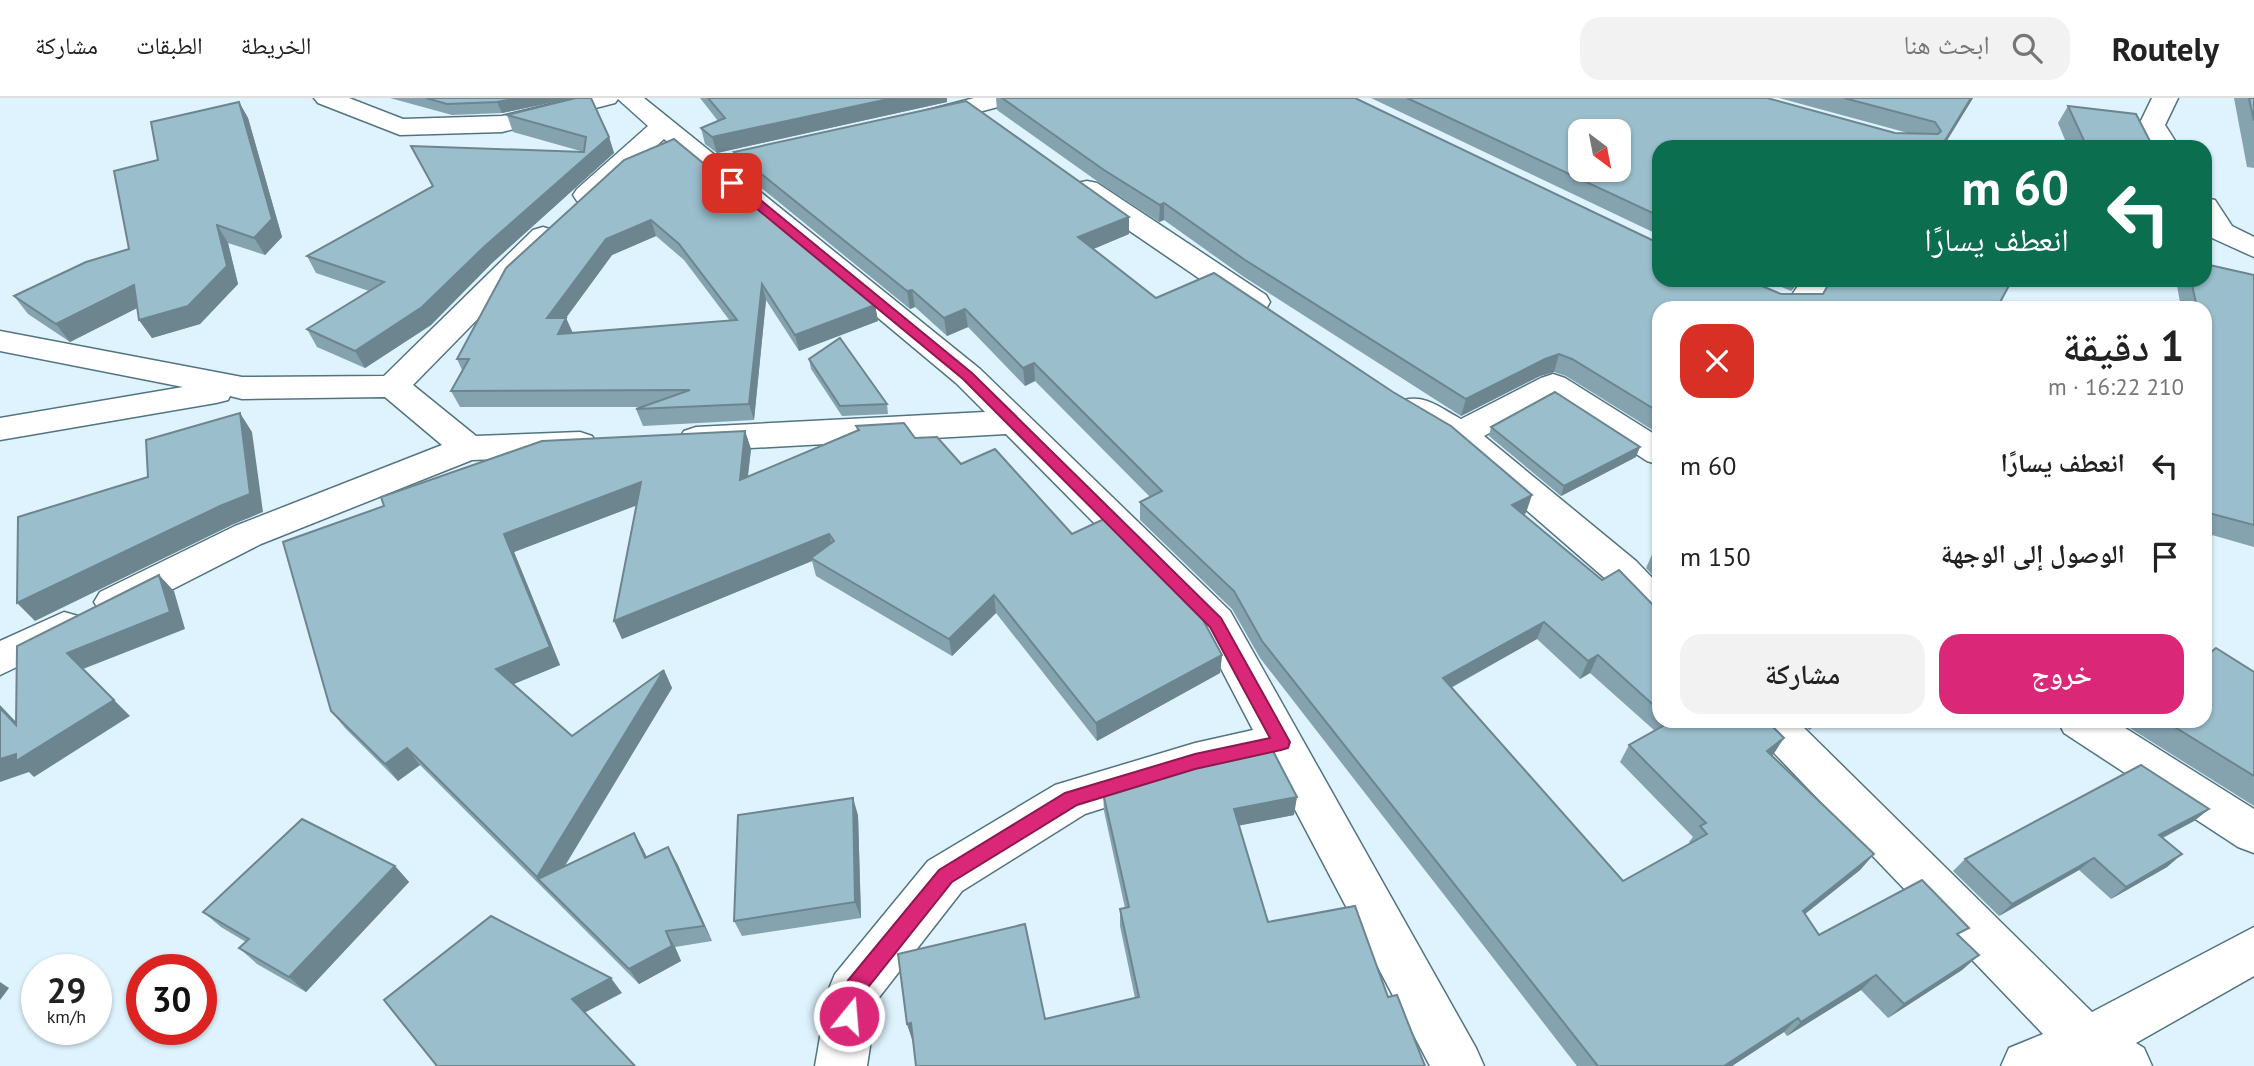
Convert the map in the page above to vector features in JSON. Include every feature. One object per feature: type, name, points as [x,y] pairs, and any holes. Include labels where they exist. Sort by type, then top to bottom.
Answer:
[{"type":"street","points":[[327,98],[400,127],[502,124],[606,98]]},
{"type":"street","points":[[629,98],[663,126],[724,162],[968,376],[1216,622],[1458,1066]]},
{"type":"street","points":[[895,124],[967,103],[1004,98]]},
{"type":"street","points":[[2162,140],[2152,125],[2165,98]]},
{"type":"street","points":[[967,103],[1007,131]]},
{"type":"street","points":[[393,386],[505,271],[663,126]]},
{"type":"street","points":[[1060,170],[1276,316]]},
{"type":"street","points":[[2213,229],[2254,248]]},
{"type":"street","points":[[1794,301],[1809,287]]},
{"type":"street","points":[[0,341],[242,388]]},
{"type":"street","points":[[1460,434],[1553,385],[1652,449]]},
{"type":"street","points":[[0,429],[242,388],[393,386],[468,448]]},
{"type":"street","points":[[1391,393],[1460,434],[1622,571],[1652,602]]},
{"type":"street","points":[[659,441],[1013,422]]},
{"type":"street","points":[[0,659],[248,535],[468,448],[605,443]]},
{"type":"street","points":[[1777,728],[2106,1055]]},
{"type":"street","points":[[2090,728],[2254,833]]},
{"type":"street","points":[[841,1066],[852,991],[945,876],[1071,799],[1195,761],[1281,742]]},
{"type":"street","points":[[2027,1066],[2106,1055],[2254,950]]},
{"type":"building","points":[[426,98],[517,98],[497,102],[447,104]]},
{"type":"building","points":[[576,98],[591,98],[609,137],[485,246],[422,307],[355,351],[307,329],[384,282],[307,256],[433,186],[411,146],[584,152],[586,137],[507,115]]},
{"type":"building","points":[[708,98],[893,98],[712,137],[701,128],[725,118]]},
{"type":"building","points":[[1002,98],[1355,98],[1652,240],[1652,287],[1764,287],[1781,294],[1823,294],[1827,287],[2008,287],[2001,301],[1652,301],[1652,408],[1572,359],[1559,354],[1466,399],[1245,260],[1164,203],[1160,205],[1104,170]]},
{"type":"building","points":[[1407,98],[1767,98],[1895,133],[1938,134],[1941,131],[1935,122],[1844,98],[1971,98],[1945,140],[1652,140],[1652,213],[1586,182],[1631,182],[1631,119],[1568,119],[1568,173]]},
{"type":"building","points":[[2249,98],[2254,98],[2254,121]]},
{"type":"building","points":[[966,101],[1129,217],[1078,237],[1156,298],[1214,273],[1393,392],[1451,426],[1532,495],[1512,505],[1602,580],[1619,570],[1652,604],[1652,704],[1598,655],[1588,661],[1544,622],[1443,678],[1623,881],[1707,834],[1700,826],[1706,823],[1629,745],[1659,728],[1774,728],[1784,738],[1767,751],[1874,854],[1803,911],[1819,935],[1922,880],[1969,928],[1957,934],[1979,955],[1904,1004],[1876,975],[1801,1022],[1798,1018],[1724,1066],[1598,1066],[1262,641],[1234,591],[1140,502],[1162,491],[1034,363],[1023,368],[965,309],[944,318],[912,290],[907,291],[734,152]]},
{"type":"building","points":[[239,102],[272,219],[254,238],[217,225],[227,266],[188,306],[139,320],[134,285],[56,324],[14,296],[86,262],[129,249],[114,171],[158,160],[151,122]]},
{"type":"building","points":[[2068,106],[2136,114],[2149,140],[2084,140]]},
{"type":"building","points":[[674,139],[875,305],[795,335],[762,284],[749,404],[636,409],[690,390],[451,391],[469,359],[457,359],[506,268],[624,160]],"holes":[[[651,220],[679,244],[737,320],[558,334],[566,318],[547,318],[606,239]]]},
{"type":"building","points":[[2212,266],[2254,275],[2254,525],[2212,514],[2212,301],[2196,301],[2192,287],[2212,287]]},
{"type":"building","points":[[840,338],[887,404],[840,406],[809,359]]},
{"type":"building","points":[[1555,392],[1640,447],[1564,486],[1491,427]]},
{"type":"building","points":[[240,413],[250,494],[17,603],[18,517],[148,477],[146,440]]},
{"type":"building","points":[[904,423],[915,438],[937,437],[961,464],[995,449],[1072,534],[1104,519],[1201,616],[1222,655],[1096,723],[994,595],[949,639],[811,558],[834,541],[829,534],[614,621],[641,482],[504,534],[550,647],[496,669],[572,736],[664,670],[537,877],[407,748],[385,764],[331,711],[283,542],[384,506],[381,497],[542,441],[745,431],[740,480],[859,430],[856,426]]},
{"type":"building","points":[[159,575],[170,612],[67,653],[114,700],[16,761],[16,754],[0,759],[0,708],[16,725],[17,646]]},
{"type":"building","points":[[2216,648],[2254,672],[2254,776],[2176,728],[2212,728],[2212,651]]},
{"type":"building","points":[[1273,751],[1297,797],[1234,809],[1268,922],[1355,906],[1388,997],[1397,995],[1425,1066],[916,1066],[911,1023],[907,1024],[898,954],[1025,924],[1045,1019],[1139,997],[1120,909],[1129,907],[1103,793],[1190,766]]},
{"type":"building","points":[[2141,765],[2209,809],[2159,835],[2182,854],[2126,887],[2094,858],[2012,904],[1965,859]]},
{"type":"building","points":[[853,798],[855,902],[734,921],[738,815]]},
{"type":"building","points":[[302,819],[395,866],[289,977],[239,948],[249,939],[203,912]]},
{"type":"building","points":[[634,833],[645,858],[668,847],[704,926],[666,931],[672,946],[629,969],[538,879]]},
{"type":"building","points":[[491,916],[611,978],[572,999],[635,1066],[437,1066],[384,1000]]},
{"type":"route","points":[[732,183],[968,376],[1216,622],[1281,742],[1195,761],[1071,799],[945,876],[852,991],[849,1016]]}]
